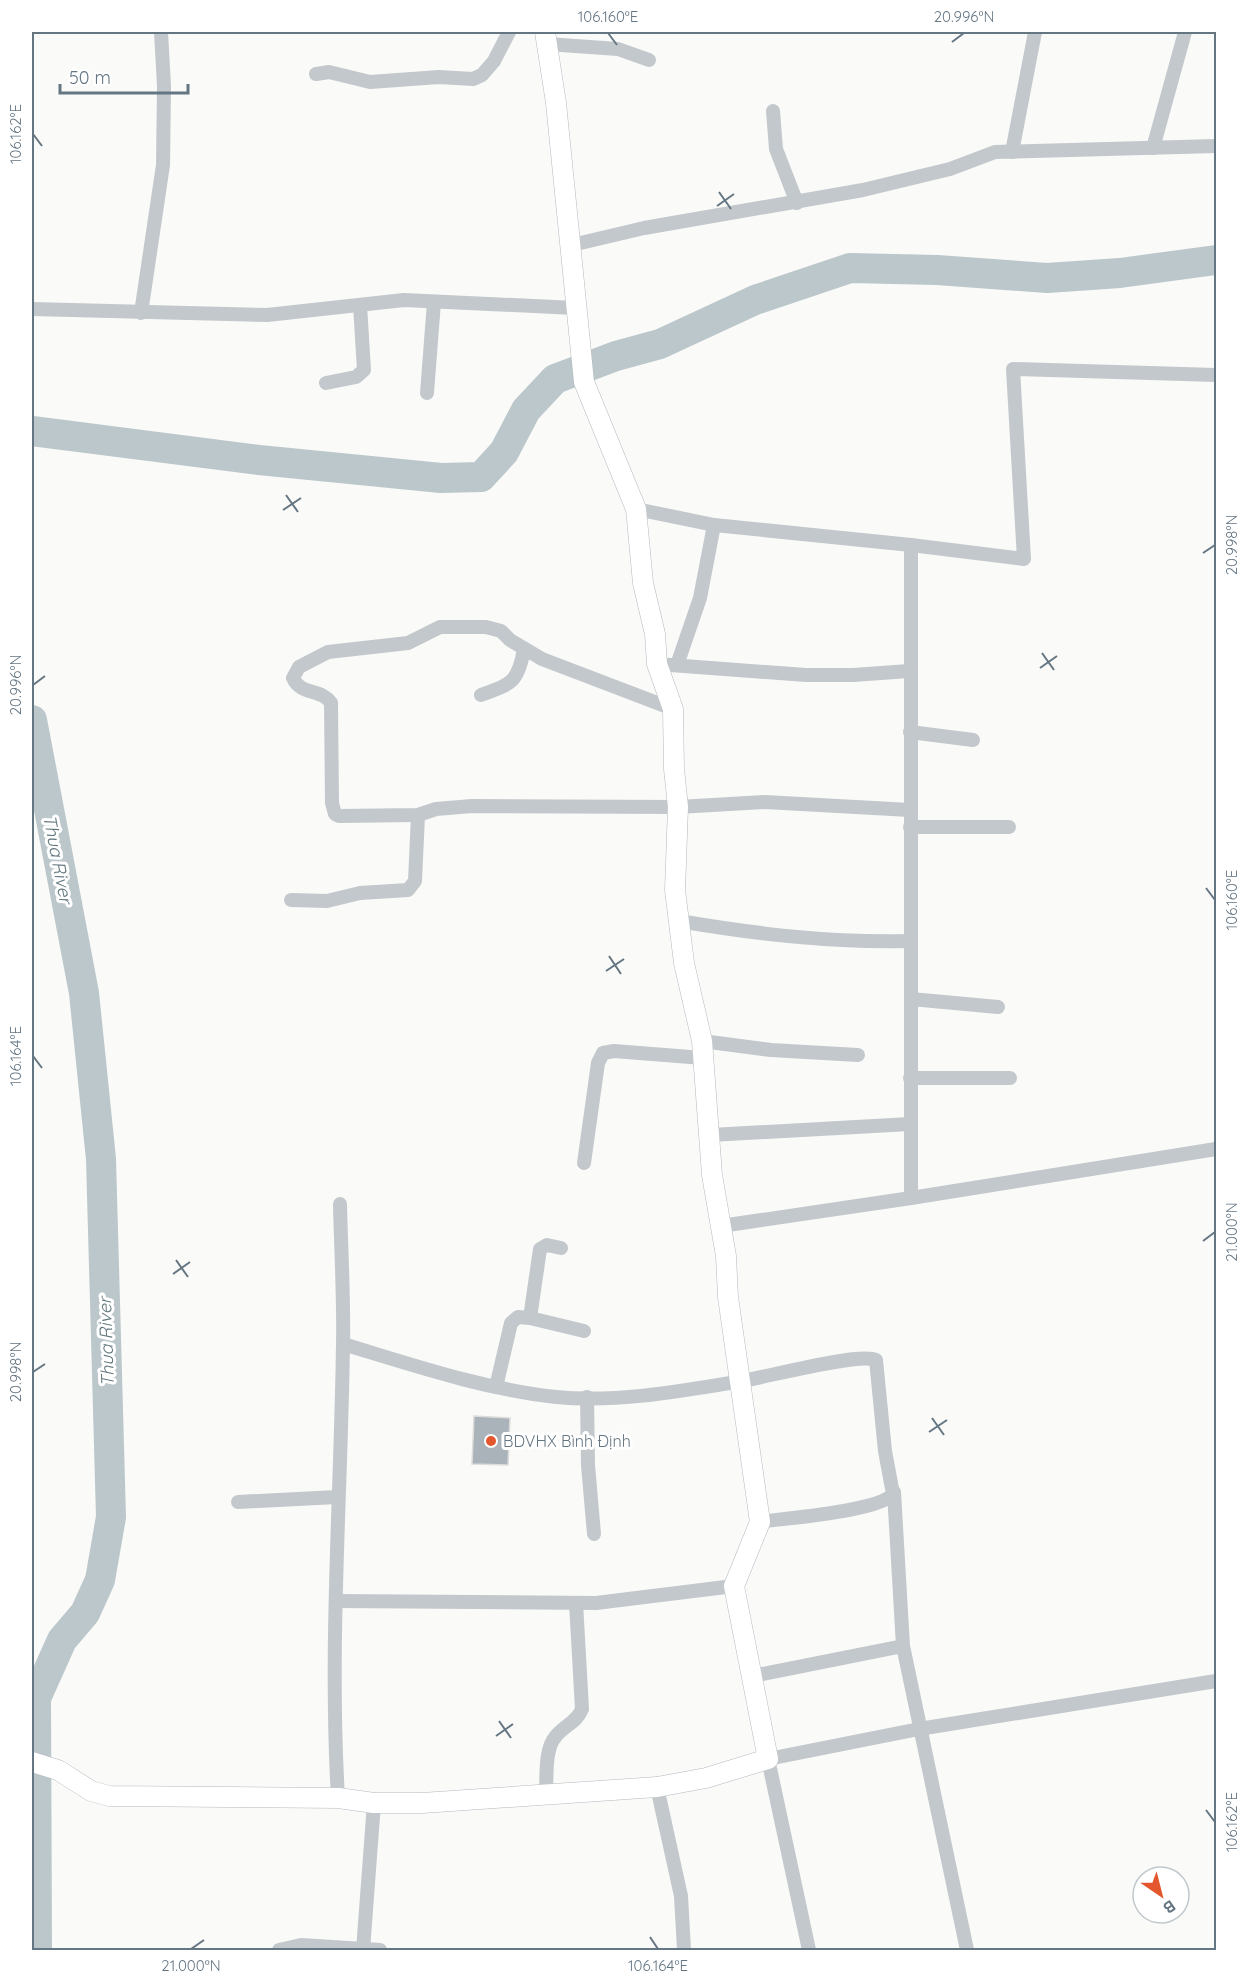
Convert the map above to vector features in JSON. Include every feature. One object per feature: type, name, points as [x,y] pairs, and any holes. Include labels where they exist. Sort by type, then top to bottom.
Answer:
[{"type":"street","points":[[141,313],[163,165],[165,102],[161,32]]},
{"type":"street","points":[[316,74],[329,72],[370,82],[439,77],[474,79],[482,75],[494,61],[509,32]]},
{"type":"street","points":[[1012,152],[1035,32]]},
{"type":"street","points":[[1153,148],[1185,32]]},
{"type":"street","points":[[649,60],[618,49],[546,38],[572,245],[575,308],[584,382],[636,509],[643,583],[655,634],[657,664],[673,709],[674,769],[678,807],[674,877],[684,963],[703,1049],[711,1135],[712,1174],[721,1226],[760,1522],[734,1586],[809,1950]]},
{"type":"street","points":[[773,111],[777,149],[797,203]]},
{"type":"street","points":[[572,245],[644,228],[797,203],[950,170],[995,152],[1216,146]]},
{"type":"street","points":[[32,309],[267,315],[404,300],[575,308]]},
{"type":"street","points":[[427,393],[434,302]]},
{"type":"street","points":[[326,382],[356,377],[364,370],[360,305]]},
{"type":"street","points":[[636,509],[714,525],[1024,559],[1013,369],[1216,375]]},
{"type":"street","points":[[677,665],[700,598],[714,525]]},
{"type":"street","points":[[911,545],[909,671],[911,1198]]},
{"type":"street","points":[[673,709],[542,659],[495,629],[440,627],[408,643],[322,654],[305,663],[294,673],[296,684],[310,692],[325,695],[331,703],[332,803],[335,814],[418,815],[436,809],[472,806],[678,807],[765,802],[910,810]]},
{"type":"street","points":[[481,695],[514,681],[521,669],[524,649]]},
{"type":"street","points":[[657,664],[816,675],[909,671]]},
{"type":"street","points":[[910,732],[972,740]]},
{"type":"street","points":[[291,900],[327,901],[360,893],[408,890],[415,881],[418,815]]},
{"type":"street","points":[[910,827],[1009,827]]},
{"type":"street","points":[[679,921],[769,936],[851,942],[910,941]]},
{"type":"street","points":[[910,999],[998,1007]]},
{"type":"street","points":[[584,1163],[598,1063],[603,1053],[703,1049],[858,1055]]},
{"type":"street","points":[[910,1078],[1010,1078]]},
{"type":"street","points":[[711,1135],[910,1124]]},
{"type":"street","points":[[721,1226],[1216,1149]]},
{"type":"street","points":[[338,1798],[337,1497],[343,1344],[340,1204]]},
{"type":"street","points":[[530,1318],[540,1249],[547,1245],[561,1248]]},
{"type":"street","points":[[496,1387],[511,1323],[518,1317],[584,1331]]},
{"type":"street","points":[[343,1344],[496,1387],[558,1397],[621,1398],[742,1381],[856,1359],[876,1360],[885,1451],[894,1492],[903,1646],[967,1950]]},
{"type":"street","points":[[587,1397],[588,1465],[594,1534]]},
{"type":"street","points":[[760,1522],[868,1507],[887,1501],[894,1492]]},
{"type":"street","points":[[238,1502],[337,1497]]},
{"type":"street","points":[[336,1601],[576,1603],[641,1599],[734,1586]]},
{"type":"street","points":[[546,1796],[550,1746],[555,1737],[580,1716],[582,1709],[582,1666],[576,1603]]},
{"type":"street","points":[[752,1676],[903,1646]]},
{"type":"street","points":[[32,1762],[58,1770],[92,1791],[109,1796],[338,1798],[374,1803],[546,1796],[657,1787],[706,1779],[768,1759],[920,1729],[1216,1681]]},
{"type":"street","points":[[657,1787],[681,1896],[684,1950]]},
{"type":"street","points":[[363,1950],[374,1803]]},
{"type":"street","points":[[279,1950],[301,1945],[380,1950]]},
{"type":"building","name":"BDVHX Bình Định","points":[[474,1416],[510,1418],[508,1465],[472,1464]]},
{"type":"waterway","points":[[32,431],[259,460],[441,478],[481,477],[504,452],[526,410],[555,379],[616,356],[660,344],[755,300],[850,268],[937,270],[1047,278],[1120,273],[1216,260]]},
{"type":"waterway","name":"Thua River","points":[[32,720],[84,993],[101,1159],[111,1517],[100,1580],[85,1613],[62,1640],[36,1698],[37,1950]]},
{"type":"place","name":"BDVHX Bình Định","points":[[491,1441]]}]
